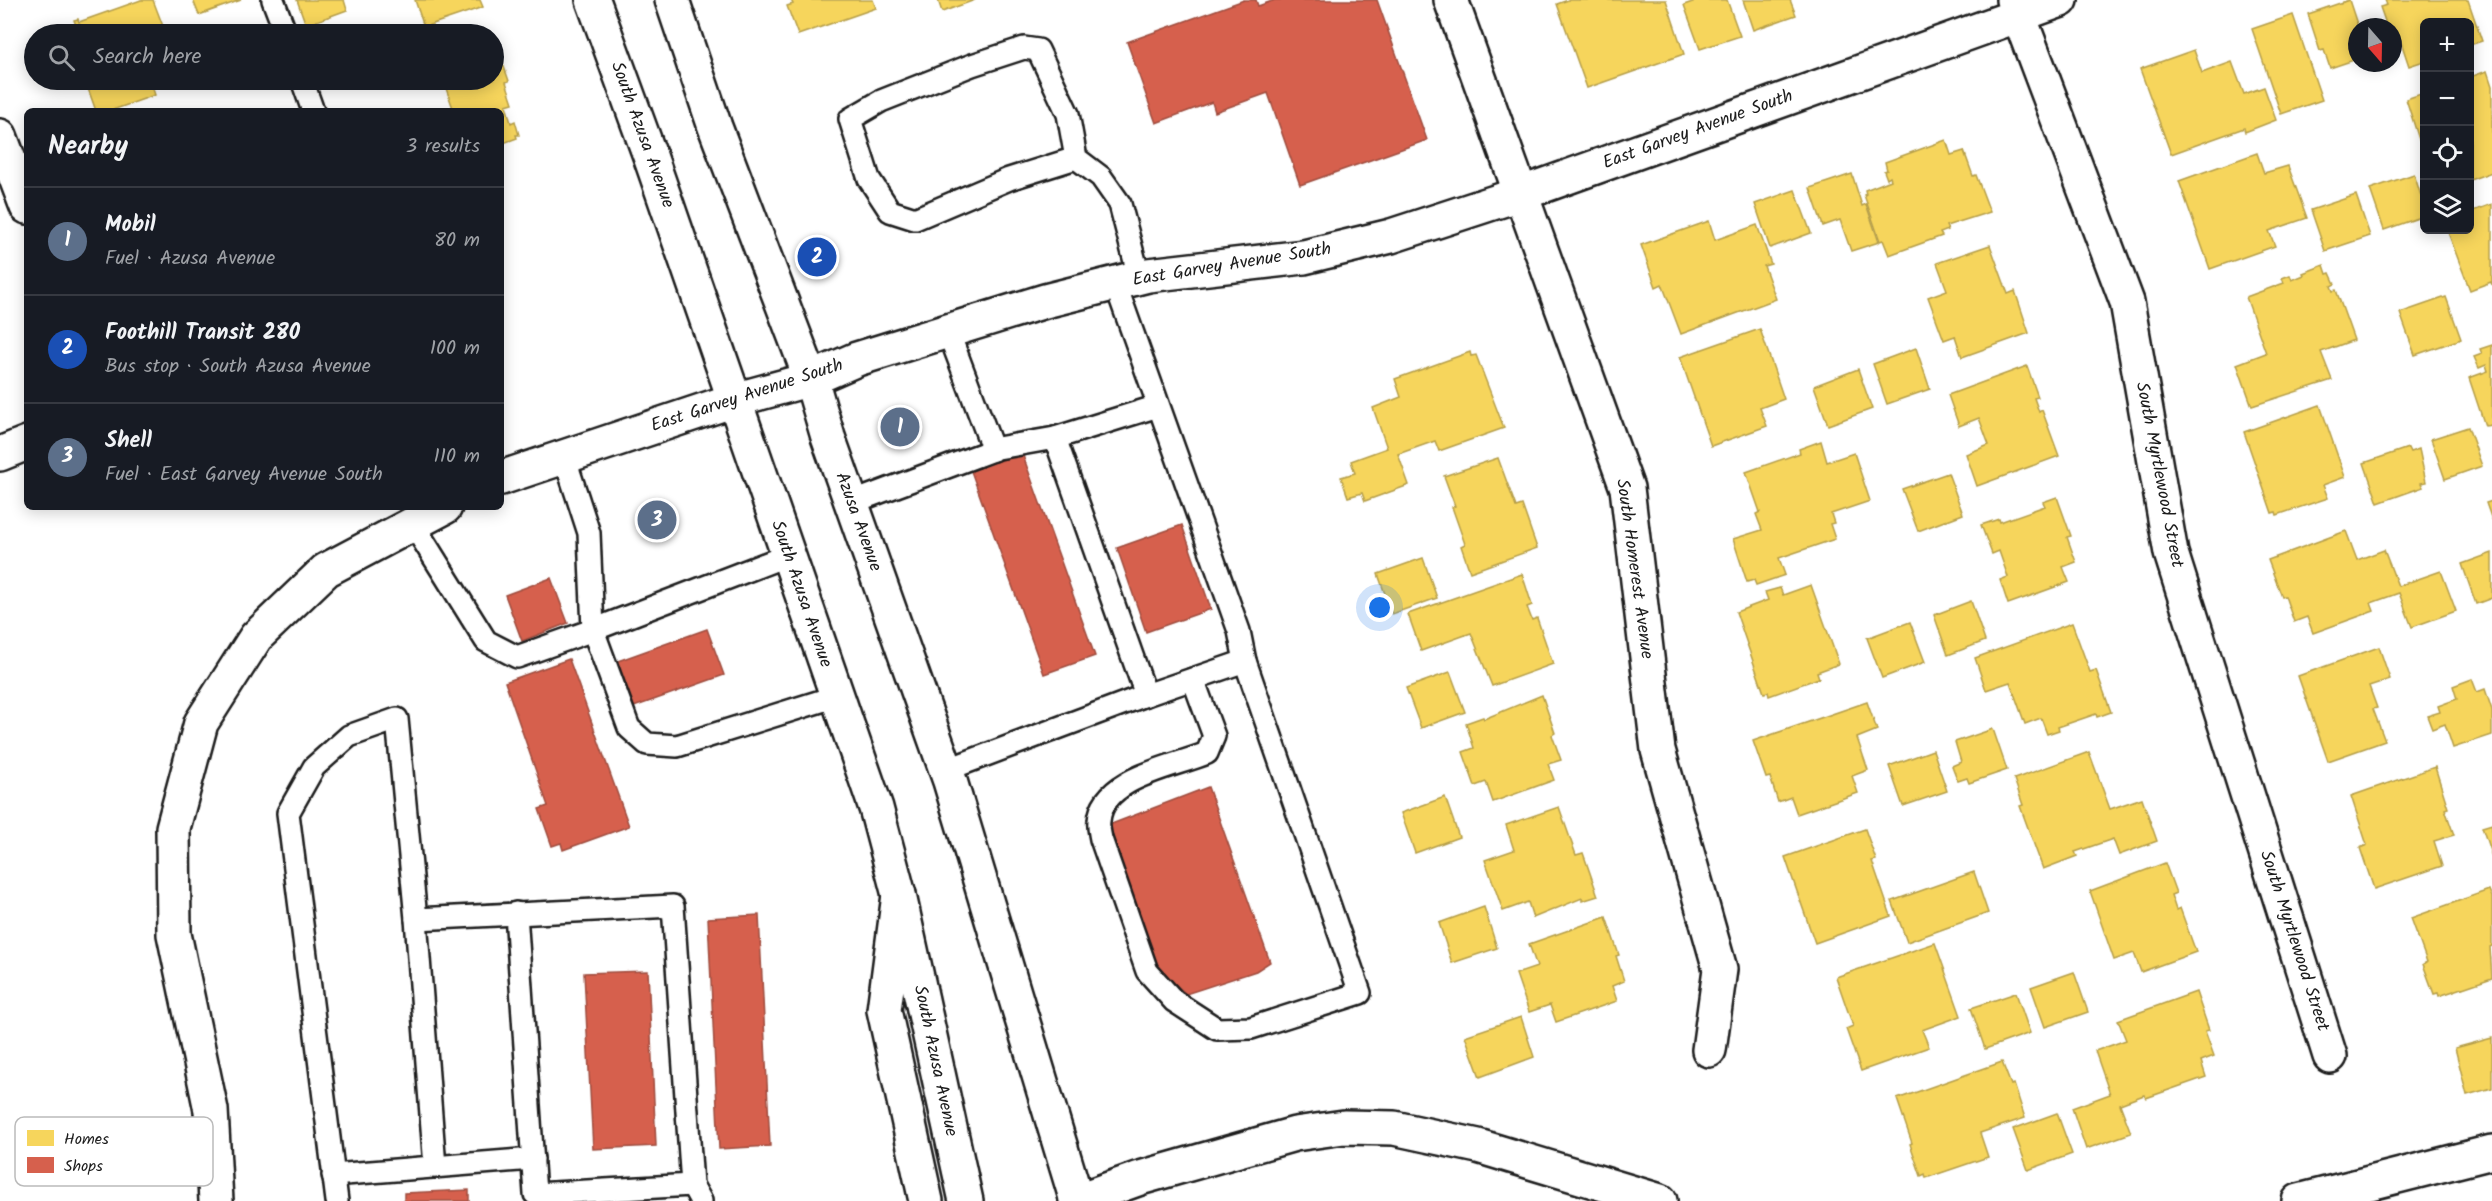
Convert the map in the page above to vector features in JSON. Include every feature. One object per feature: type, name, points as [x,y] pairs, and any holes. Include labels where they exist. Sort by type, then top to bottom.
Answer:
[{"type":"main road","name":"South Azusa Avenue","points":[[593,0],[650,156],[876,808],[899,895],[966,1201]]},
{"type":"main road","points":[[672,0],[715,127],[811,379]]},
{"type":"main road","name":"South Homerest Avenue","points":[[1452,0],[1520,195],[1627,488],[1658,750],[1720,969],[1709,1050]]},
{"type":"main road","name":"East Garvey Avenue South","points":[[504,477],[734,399],[811,379],[857,359],[1045,300],[1127,280],[1304,257],[1391,236],[1520,195],[2015,7],[2061,0]]},
{"type":"main road","name":"South Myrtlewood Street","points":[[2015,7],[2127,302],[2171,554],[2330,1056]]},
{"type":"main road","points":[[0,136],[24,199]]},
{"type":"main road","name":"Azusa Avenue","points":[[811,379],[828,437],[946,770],[1077,1201]]},
{"type":"main road","points":[[211,1117],[174,934],[173,828],[201,723],[256,637],[326,570],[439,510]]},
{"type":"main road","points":[[899,895],[884,1010],[926,1201]]},
{"type":"main road","points":[[1077,1201],[1140,1178],[1295,1134],[1344,1127],[1394,1128],[1478,1146],[1660,1201]]},
{"type":"main road","points":[[213,1146],[216,1201]]},
{"type":"main road","points":[[2299,1201],[2492,1152]]},
{"type":"lane","points":[[273,0],[282,24]]},
{"type":"lane","points":[[1076,159],[1009,179],[915,219],[890,212],[869,178],[850,118],[880,101],[972,65],[1024,48],[1038,50],[1068,114],[1076,159],[1101,177],[1120,204],[1127,280],[1158,406],[1239,631],[1245,661],[1360,993],[1251,1028],[1216,1029],[1174,1001],[1147,971],[1101,839],[1099,820],[1103,805],[1125,783],[1207,753],[1214,736],[1193,679]]},
{"type":"lane","points":[[306,90],[313,108]]},
{"type":"lane","points":[[948,331],[993,450]]},
{"type":"lane","points":[[851,503],[993,450],[1055,438],[1158,406]]},
{"type":"lane","points":[[1055,438],[1146,694]]},
{"type":"lane","points":[[564,456],[589,533],[593,630],[629,728],[647,744],[678,746],[837,696]]},
{"type":"lane","points":[[412,524],[486,641],[517,657],[788,555]]},
{"type":"lane","points":[[946,770],[1146,694],[1245,661]]},
{"type":"lane","points":[[337,1201],[288,813],[314,767],[349,736],[397,719],[416,919],[435,1167]]},
{"type":"lane","points":[[416,919],[673,906],[697,1193],[535,1194],[516,914]]},
{"type":"lane","points":[[333,1175],[533,1159]]},
{"type":"building: Homes","points":[[141,0],[153,0],[162,24],[75,24],[74,20],[78,19],[79,22]]},
{"type":"building: Homes","points":[[193,0],[241,0],[199,15]]},
{"type":"building: Homes","points":[[297,0],[344,0],[347,10],[306,24]]},
{"type":"building: Homes","points":[[415,0],[480,0],[483,7],[433,24],[423,24]]},
{"type":"building: Homes","points":[[791,0],[873,0],[876,8],[798,35],[787,6],[793,4]]},
{"type":"building: Homes","points":[[938,0],[975,0],[942,12]]},
{"type":"building: Homes","points":[[1568,0],[1666,0],[1684,54],[1587,88],[1557,4]]},
{"type":"building: Homes","points":[[1698,0],[1727,0],[1740,36],[1700,49],[1684,5]]},
{"type":"building: Homes","points":[[1743,0],[1790,0],[1796,15],[1753,30]]},
{"type":"building: Homes","points":[[2349,0],[2355,18],[2348,18],[2348,62],[2330,68],[2324,50],[2320,51],[2308,14]]},
{"type":"building: Homes","points":[[2385,0],[2468,0],[2482,41],[2474,44],[2474,18],[2420,18],[2420,62],[2409,66],[2402,45],[2402,18],[2384,18],[2380,7],[2387,5]]},
{"type":"building: Homes","points":[[2293,15],[2322,100],[2281,114],[2252,29]]},
{"type":"building: Homes","points":[[2194,50],[2202,73],[2232,62],[2244,94],[2264,87],[2276,120],[2245,132],[2244,128],[2171,154],[2140,69]]},
{"type":"building: Homes","points":[[504,67],[513,103],[506,105],[511,123],[515,121],[519,135],[504,143],[504,108],[453,108],[447,90],[504,90]]},
{"type":"building: Homes","points":[[2487,71],[2492,86],[2492,172],[2474,179],[2474,126],[2474,76]]},
{"type":"building: Homes","points":[[89,90],[153,90],[155,95],[118,108],[95,108]]},
{"type":"building: Homes","points":[[2420,94],[2420,143],[2406,99]]},
{"type":"building: Homes","points":[[1946,140],[1951,155],[1964,151],[1990,212],[1946,226],[1948,230],[1940,233],[1942,236],[1889,255],[1883,240],[1880,241],[1864,195],[1865,190],[1891,180],[1890,177],[1887,179],[1884,171],[1887,170],[1885,162]]},
{"type":"building: Homes","points":[[2257,153],[2264,173],[2288,166],[2307,218],[2269,231],[2275,246],[2210,269],[2179,181]]},
{"type":"building: Homes","points":[[1852,174],[1862,206],[1866,204],[1879,242],[1851,251],[1840,220],[1823,226],[1810,188]]},
{"type":"building: Homes","points":[[2414,174],[2420,193],[2420,217],[2384,230],[2370,189]]},
{"type":"building: Homes","points":[[1795,190],[1811,233],[1770,248],[1755,204]]},
{"type":"building: Homes","points":[[2356,195],[2370,236],[2325,251],[2311,210]]},
{"type":"building: Homes","points":[[2492,204],[2492,285],[2491,282],[2470,290],[2449,234],[2474,234],[2474,211]]},
{"type":"building: Homes","points":[[1709,221],[1715,240],[1757,225],[1771,264],[1764,266],[1776,299],[1681,334],[1662,284],[1656,287],[1641,245]]},
{"type":"building: Homes","points":[[1990,245],[2008,294],[2015,291],[2029,333],[1962,357],[1955,336],[1944,340],[1928,297],[1947,290],[1937,263]]},
{"type":"building: Homes","points":[[2324,265],[2327,274],[2330,273],[2335,284],[2331,286],[2333,291],[2336,290],[2354,340],[2321,352],[2332,380],[2252,406],[2237,364],[2266,353],[2246,297],[2284,283],[2282,278],[2290,275],[2292,280]]},
{"type":"building: Homes","points":[[2446,297],[2461,339],[2415,355],[2400,313]]},
{"type":"building: Homes","points":[[1760,329],[1784,399],[1760,408],[1767,426],[1711,446],[1680,357]]},
{"type":"building: Homes","points":[[2492,345],[2492,425],[2485,426],[2469,378],[2488,371],[2486,365],[2479,368],[2474,357],[2482,354],[2480,349]]},
{"type":"building: Homes","points":[[1916,348],[1930,389],[1887,404],[1873,364]]},
{"type":"building: Homes","points":[[1470,352],[1471,356],[1476,355],[1504,428],[1439,451],[1435,441],[1398,454],[1409,485],[1365,501],[1362,493],[1348,497],[1341,477],[1355,473],[1351,461],[1387,448],[1373,408],[1401,397],[1395,379]]},
{"type":"building: Homes","points":[[2027,366],[2038,397],[2034,398],[2039,412],[2042,410],[2059,456],[1977,486],[1966,454],[1989,445],[1979,418],[1959,426],[1948,395]]},
{"type":"building: Homes","points":[[1858,369],[1872,409],[1828,425],[1814,386]]},
{"type":"building: Homes","points":[[2320,405],[2345,477],[2323,485],[2328,498],[2277,515],[2276,512],[2272,513],[2244,432]]},
{"type":"building: Homes","points":[[2468,427],[2482,466],[2445,479],[2431,439]]},
{"type":"building: Homes","points":[[1821,441],[1827,462],[1854,453],[1870,501],[1831,514],[1834,523],[1830,524],[1835,539],[1779,558],[1785,575],[1756,585],[1754,580],[1747,582],[1733,539],[1762,530],[1756,514],[1760,512],[1746,472],[1800,453],[1799,449]]},
{"type":"building: Homes","points":[[2408,448],[2410,452],[2419,449],[2426,482],[2421,483],[2423,487],[2378,503],[2364,463]]},
{"type":"building: Homes","points":[[1498,458],[1516,507],[1522,505],[1537,548],[1470,572],[1461,546],[1465,544],[1452,507],[1455,506],[1444,476]]},
{"type":"building: Homes","points":[[1948,473],[1963,514],[1918,531],[1902,489]]},
{"type":"building: Homes","points":[[2057,497],[2071,536],[2067,537],[2076,562],[2063,567],[2069,582],[2008,604],[2000,580],[2008,577],[1999,551],[1992,554],[1981,525],[1999,519],[2000,522],[2045,506],[2043,502]]},
{"type":"building: Homes","points":[[2492,501],[2492,520],[2486,503]]},
{"type":"building: Homes","points":[[2346,531],[2357,560],[2384,550],[2398,586],[2441,571],[2456,611],[2412,627],[2399,593],[2371,603],[2374,611],[2313,633],[2307,617],[2294,622],[2268,560]]},
{"type":"building: Homes","points":[[2492,553],[2492,598],[2476,604],[2462,564]]},
{"type":"building: Homes","points":[[1423,558],[1437,598],[1392,614],[1378,574]]},
{"type":"building: Homes","points":[[1522,574],[1532,605],[1527,607],[1532,620],[1537,618],[1553,664],[1492,686],[1471,633],[1421,651],[1408,614]]},
{"type":"building: Homes","points":[[1811,585],[1839,664],[1817,672],[1819,678],[1769,696],[1768,692],[1764,693],[1736,612],[1768,600],[1765,592],[1780,588],[1783,595]]},
{"type":"building: Homes","points":[[1971,601],[1985,641],[1948,655],[1934,615]]},
{"type":"building: Homes","points":[[1910,622],[1925,662],[1882,678],[1867,638]]},
{"type":"building: Homes","points":[[2072,623],[2090,672],[2096,670],[2111,712],[2097,717],[2096,714],[2058,727],[2059,730],[2047,734],[2041,718],[2025,724],[2010,682],[1986,690],[1975,658]]},
{"type":"building: Homes","points":[[2379,647],[2390,679],[2369,686],[2377,708],[2373,709],[2385,741],[2328,761],[2298,676]]},
{"type":"building: Homes","points":[[1450,672],[1465,712],[1421,728],[1406,688]]},
{"type":"building: Homes","points":[[2472,679],[2477,692],[2485,689],[2492,710],[2492,735],[2453,748],[2445,724],[2432,729],[2427,716],[2440,712],[2438,706],[2457,699],[2453,686]]},
{"type":"building: Homes","points":[[1542,695],[1555,733],[1552,735],[1561,760],[1548,764],[1554,780],[1493,802],[1486,782],[1475,786],[1463,752],[1474,748],[1466,723],[1483,717],[1484,719]]},
{"type":"building: Homes","points":[[1867,702],[1877,730],[1857,738],[1868,770],[1852,776],[1858,793],[1797,814],[1791,797],[1778,802],[1770,777],[1766,778],[1753,741]]},
{"type":"building: Homes","points":[[1993,729],[2007,770],[1969,783],[1967,778],[1958,781],[1952,766],[1961,762],[1955,742]]},
{"type":"building: Homes","points":[[1933,750],[1947,791],[1903,806],[1889,766]]},
{"type":"building: Homes","points":[[2089,752],[2110,809],[2142,798],[2157,841],[2119,855],[2113,839],[2075,852],[2077,856],[2043,869],[2020,806],[2023,805],[2014,779]]},
{"type":"building: Homes","points":[[2435,767],[2454,835],[2434,841],[2442,866],[2374,889],[2360,848],[2367,845],[2351,796]]},
{"type":"building: Homes","points":[[1445,797],[1459,837],[1415,853],[1401,813]]},
{"type":"building: Homes","points":[[1559,807],[1576,855],[1583,853],[1598,896],[1582,901],[1582,898],[1533,918],[1528,902],[1503,911],[1485,860],[1514,850],[1506,825]]},
{"type":"building: Homes","points":[[2492,824],[2492,857],[2482,827]]},
{"type":"building: Homes","points":[[1865,829],[1876,860],[1872,861],[1891,916],[1815,943],[1785,857]]},
{"type":"building: Homes","points":[[2165,863],[2176,893],[2171,895],[2176,910],[2180,908],[2196,952],[2141,972],[2134,953],[2114,960],[2090,891]]},
{"type":"building: Homes","points":[[1974,872],[1988,913],[1907,942],[1892,901]]},
{"type":"building: Homes","points":[[2489,890],[2492,897],[2492,946],[2490,947],[2492,978],[2439,996],[2438,993],[2434,994],[2423,964],[2427,962],[2411,918]]},
{"type":"building: Homes","points":[[1484,907],[1497,948],[1452,963],[1439,923]]},
{"type":"building: Homes","points":[[1606,917],[1619,955],[1616,956],[1624,981],[1612,986],[1617,1001],[1556,1022],[1550,1005],[1529,1012],[1516,974],[1537,967],[1529,944]]},
{"type":"building: Homes","points":[[1935,943],[1961,1016],[1922,1030],[1929,1047],[1861,1071],[1846,1029],[1853,1026],[1836,977]]},
{"type":"building: Homes","points":[[2074,972],[2088,1012],[2045,1027],[2031,987]]},
{"type":"building: Homes","points":[[2196,992],[2209,1030],[2205,1031],[2214,1056],[2201,1061],[2206,1077],[2146,1098],[2144,1095],[2120,1104],[2131,1133],[2086,1149],[2072,1108],[2110,1094],[2095,1051],[2126,1040],[2118,1020]]},
{"type":"building: Homes","points":[[2016,993],[2030,1033],[1985,1049],[1971,1008]]},
{"type":"building: Homes","points":[[1521,1017],[1534,1057],[1480,1077],[1465,1036]]},
{"type":"building: Homes","points":[[2492,1038],[2492,1088],[2467,1095],[2455,1048]]},
{"type":"building: Homes","points":[[2002,1062],[2011,1085],[2014,1084],[2025,1118],[1980,1133],[1988,1157],[1926,1178],[1925,1174],[1921,1176],[1897,1099]]},
{"type":"building: Homes","points":[[2057,1113],[2072,1154],[2028,1170],[2013,1129]]},
{"type":"building: Shops","points":[[1244,0],[1256,0],[1258,6],[1275,0],[1377,0],[1427,140],[1300,185],[1268,93],[1215,112],[1212,102],[1156,123],[1127,42]]},
{"type":"building: Shops","points":[[1022,453],[1095,656],[1044,674],[971,471]]},
{"type":"building: Shops","points":[[1182,525],[1211,609],[1146,632],[1117,548]]},
{"type":"building: Shops","points":[[551,578],[568,623],[522,641],[505,595]]},
{"type":"building: Shops","points":[[707,629],[724,675],[631,708],[615,662]]},
{"type":"building: Shops","points":[[569,659],[629,826],[563,850],[561,843],[552,846],[539,809],[548,806],[505,682]]},
{"type":"building: Shops","points":[[1208,787],[1270,962],[1256,971],[1186,994],[1154,964],[1109,825]]},
{"type":"building: Shops","points":[[759,915],[770,1146],[719,1149],[708,918]]},
{"type":"building: Shops","points":[[648,971],[656,1146],[593,1149],[584,973]]},
{"type":"building: Shops","points":[[469,1190],[469,1201],[404,1201],[404,1193]]},
{"type":"place","name":"Foothill Transit 280","points":[[817,257]]},
{"type":"place","name":"Mobil","points":[[900,427]]},
{"type":"place","name":"Shell","points":[[657,520]]}]
